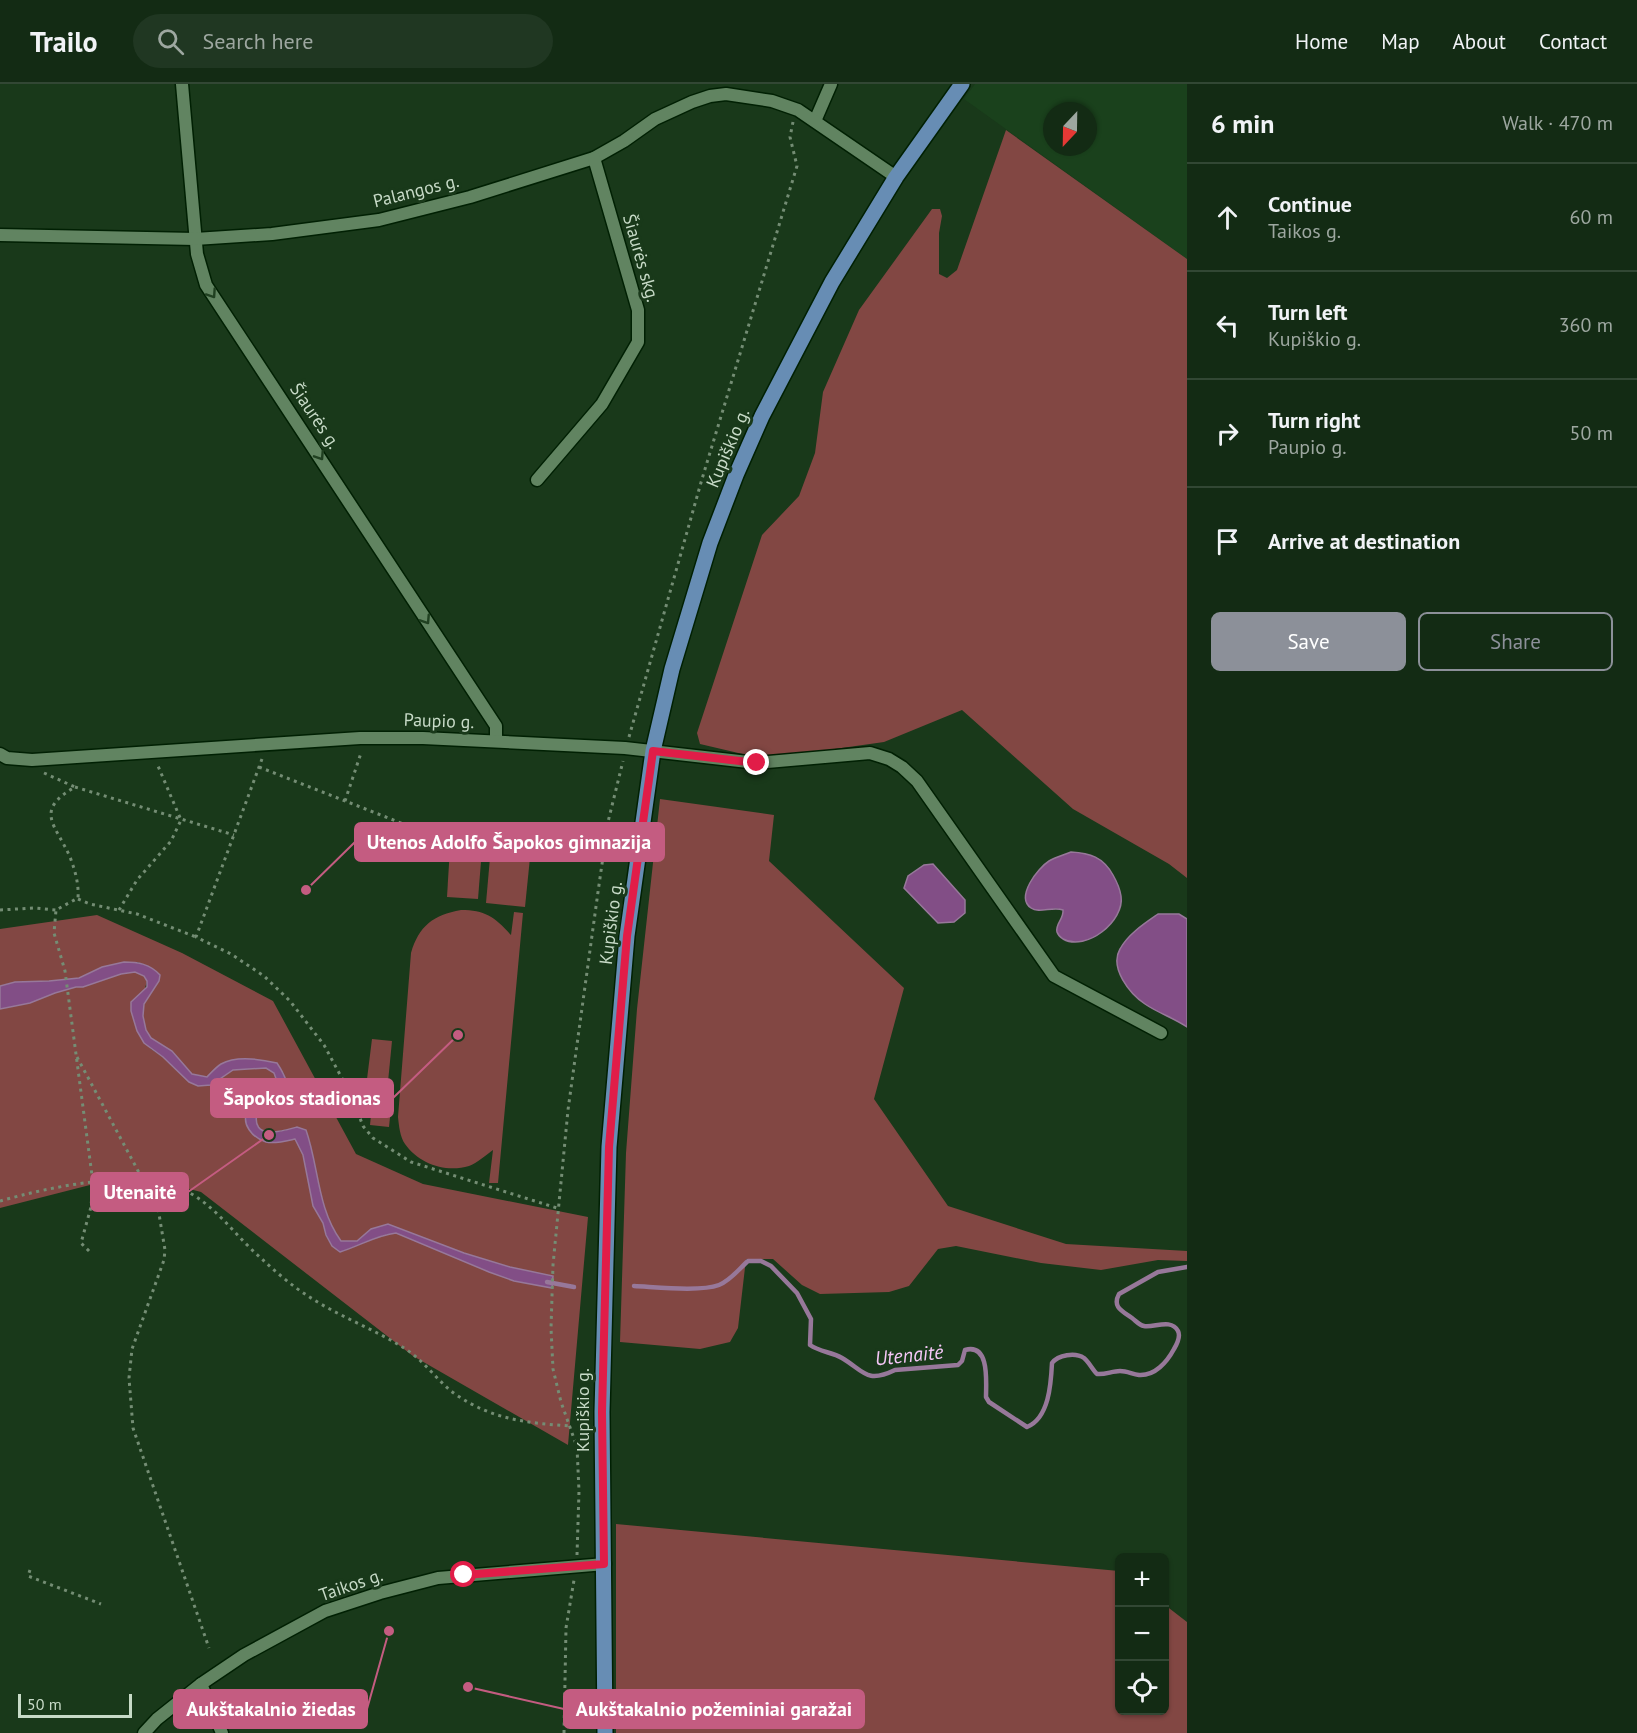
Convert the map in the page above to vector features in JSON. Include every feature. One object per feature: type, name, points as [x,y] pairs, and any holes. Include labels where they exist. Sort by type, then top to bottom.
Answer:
[{"type":"main road","name":"Kupiškio g.","points":[[605,1733],[602,1412],[609,1147],[627,936],[653,751],[672,669],[710,543],[762,416],[832,282],[896,177],[962,84]]},
{"type":"street","name":"Šiaurės g.","points":[[182,84],[195,239],[200,271],[206,285],[496,726],[496,741]]},
{"type":"street","points":[[815,121],[831,84]]},
{"type":"street","name":"Palangos g.","points":[[0,235],[195,239],[272,234],[379,220],[470,197],[594,158],[624,141],[655,119],[692,102],[726,94],[772,101],[798,110],[896,177]]},
{"type":"street","name":"Šiaurės skg.","points":[[537,480],[602,404],[638,342],[638,310],[594,158]]},
{"type":"street","name":"Paupio g.","points":[[4,756],[32,760],[360,738],[496,741],[653,751],[757,763],[870,753],[889,759],[917,781],[1054,976],[1161,1033]]},
{"type":"street","name":"Taikos g.","points":[[144,1733],[157,1719],[201,1684],[244,1655],[325,1611],[380,1593],[438,1578],[604,1564]]},
{"type":"street","points":[[201,1684],[222,1733]]},
{"type":"path","points":[[345,801],[362,753],[350,754]]},
{"type":"path","points":[[196,938],[262,759]]},
{"type":"path","points":[[251,760],[272,759]]},
{"type":"path","points":[[119,910],[137,880],[171,841],[181,820],[157,765],[169,764]]},
{"type":"path","points":[[259,767],[434,836]]},
{"type":"path","points":[[51,770],[39,770],[75,787],[234,835]]},
{"type":"path","points":[[75,787],[60,796],[50,817],[52,826],[70,856],[79,886],[78,898]]},
{"type":"path","points":[[0,910],[34,908],[56,910],[78,898]]},
{"type":"path","points":[[78,898],[90,904],[136,914],[196,938],[231,954],[264,976],[290,1001],[324,1045],[351,1095],[363,1126],[373,1138],[411,1162],[557,1208]]},
{"type":"path","points":[[56,910],[54,933],[65,971],[93,1183],[91,1207],[81,1243],[90,1252]]},
{"type":"path","points":[[77,1057],[158,1209],[165,1250],[164,1260],[132,1349],[129,1377],[133,1428],[209,1648]]},
{"type":"path","points":[[0,1201],[31,1192],[113,1180],[144,1180],[183,1190],[200,1199],[228,1224],[261,1259],[308,1296],[404,1348],[424,1363],[454,1393],[505,1418],[523,1423],[572,1426]]},
{"type":"path","points":[[553,1265],[551,1328],[553,1369],[561,1402],[572,1426],[577,1447],[579,1491],[577,1566],[566,1628],[564,1733]]},
{"type":"path","points":[[30,1570],[28,1576],[101,1604]]},
{"type":"shaded area","points":[[975,84],[1187,84],[1187,259],[1043,156],[1097,156],[1097,102],[1043,102],[1043,156],[964,99]]},
{"type":"shaded area","points":[[1006,130],[1187,259],[1187,878],[1169,864],[1073,809],[962,710],[884,742],[764,759],[700,744],[697,733],[762,535],[799,496],[815,453],[823,392],[859,310],[932,209],[940,209],[942,216],[939,233],[939,274],[947,278],[957,270]]},
{"type":"shaded area","points":[[660,799],[774,815],[769,861],[904,988],[874,1099],[948,1206],[1066,1244],[1187,1251],[1187,1261],[1158,1260],[1101,1270],[1041,1263],[956,1246],[938,1249],[909,1286],[889,1292],[820,1294],[802,1285],[773,1259],[746,1259],[738,1328],[730,1342],[700,1349],[620,1342],[626,1153],[637,1009]]},
{"type":"shaded area","points":[[492,835],[532,838],[525,907],[486,903]]},
{"type":"shaded area","points":[[450,847],[482,849],[478,899],[447,897]]},
{"type":"shaded area","points":[[1071,852],[1090,855],[1105,864],[1116,880],[1121,896],[1121,906],[1117,915],[1102,932],[1093,938],[1072,942],[1063,939],[1058,934],[1057,926],[1063,910],[1034,910],[1027,903],[1026,897],[1030,883],[1044,865],[1054,858]]},
{"type":"shaded area","points":[[933,864],[965,900],[965,913],[954,922],[938,923],[904,888],[908,876],[924,865]]},
{"type":"shaded area","points":[[461,910],[477,911],[489,916],[511,935],[514,912],[523,913],[498,1183],[489,1183],[493,1150],[469,1166],[460,1168],[442,1167],[425,1162],[403,1141],[398,1117],[411,953],[418,936],[428,923],[442,915]]},
{"type":"shaded area","points":[[1158,914],[1179,914],[1187,919],[1187,1027],[1139,1000],[1119,972],[1117,956],[1127,938]]},
{"type":"shaded area","points":[[97,915],[182,953],[273,1001],[356,1154],[423,1184],[588,1217],[568,1445],[413,1356],[201,1192],[133,1174],[0,1208],[0,1009],[30,1003],[55,993],[135,972],[144,976],[147,981],[144,992],[131,1002],[131,1011],[137,1031],[151,1049],[163,1057],[189,1082],[211,1085],[233,1070],[266,1068],[274,1073],[279,1087],[277,1093],[253,1106],[245,1122],[276,1142],[295,1139],[303,1155],[313,1206],[332,1246],[340,1252],[375,1238],[396,1233],[514,1281],[552,1288],[552,1276],[510,1267],[464,1253],[389,1225],[371,1229],[357,1241],[341,1241],[327,1215],[306,1130],[267,1132],[258,1127],[257,1113],[284,1103],[286,1099],[284,1073],[257,1059],[231,1060],[219,1065],[207,1077],[192,1074],[172,1051],[151,1038],[146,1030],[143,1016],[144,1004],[160,976],[148,966],[137,962],[102,967],[79,978],[15,982],[0,986],[0,929]]},
{"type":"shaded area","points":[[124,962],[144,964],[160,975],[159,981],[144,1004],[143,1016],[146,1030],[151,1038],[172,1051],[192,1074],[207,1077],[221,1064],[234,1059],[256,1059],[277,1063],[286,1082],[286,1098],[284,1103],[257,1113],[256,1122],[263,1131],[277,1132],[297,1127],[306,1130],[327,1215],[341,1241],[357,1241],[371,1229],[388,1224],[464,1253],[510,1267],[553,1276],[552,1288],[514,1281],[396,1233],[375,1238],[340,1252],[332,1246],[313,1206],[303,1155],[295,1139],[266,1142],[252,1134],[247,1125],[248,1110],[277,1092],[279,1087],[274,1073],[266,1068],[233,1070],[211,1085],[198,1086],[189,1082],[163,1057],[144,1043],[137,1031],[131,1011],[131,1002],[147,987],[144,976],[135,972],[121,974],[83,987],[55,993],[30,1003],[0,1009],[0,986],[15,982],[79,978],[102,967]]},
{"type":"shaded area","points":[[372,1039],[392,1041],[388,1082],[367,1079]]},
{"type":"shaded area","points":[[374,1087],[393,1089],[389,1127],[370,1125]]},
{"type":"shaded area","points":[[616,1524],[1115,1571],[1115,1715],[1169,1715],[1169,1608],[1187,1622],[1187,1733],[616,1733]]},
{"type":"waterway","name":"Utenaitė","points":[[634,1286],[678,1289],[711,1287],[727,1281],[748,1261],[761,1261],[771,1266],[797,1293],[811,1319],[810,1345],[838,1356],[871,1376],[895,1370],[958,1365],[962,1361],[965,1350],[973,1349],[983,1358],[986,1397],[989,1402],[1027,1427],[1034,1423],[1044,1408],[1052,1363],[1062,1356],[1080,1356],[1097,1374],[1125,1371],[1145,1375],[1155,1371],[1164,1363],[1177,1343],[1178,1331],[1167,1324],[1141,1325],[1119,1308],[1117,1298],[1119,1294],[1158,1272],[1187,1267]]},
{"type":"waterway","name":"Utenaitė","points":[[547,1282],[574,1287]]},
{"type":"place","name":"Utenos Adolfo Šapokos gimnazija","points":[[306,890]]},
{"type":"place","name":"Šapokos stadionas","points":[[458,1035]]},
{"type":"place","name":"Utenaitė","points":[[269,1135]]},
{"type":"place","name":"Aukštakalnio žiedas","points":[[389,1631]]},
{"type":"place","name":"Aukštakalnio požeminiai garažai","points":[[468,1687]]},
{"type":"route","points":[[464,1575],[604,1564],[602,1412],[609,1147],[627,936],[653,751],[757,763]]}]
